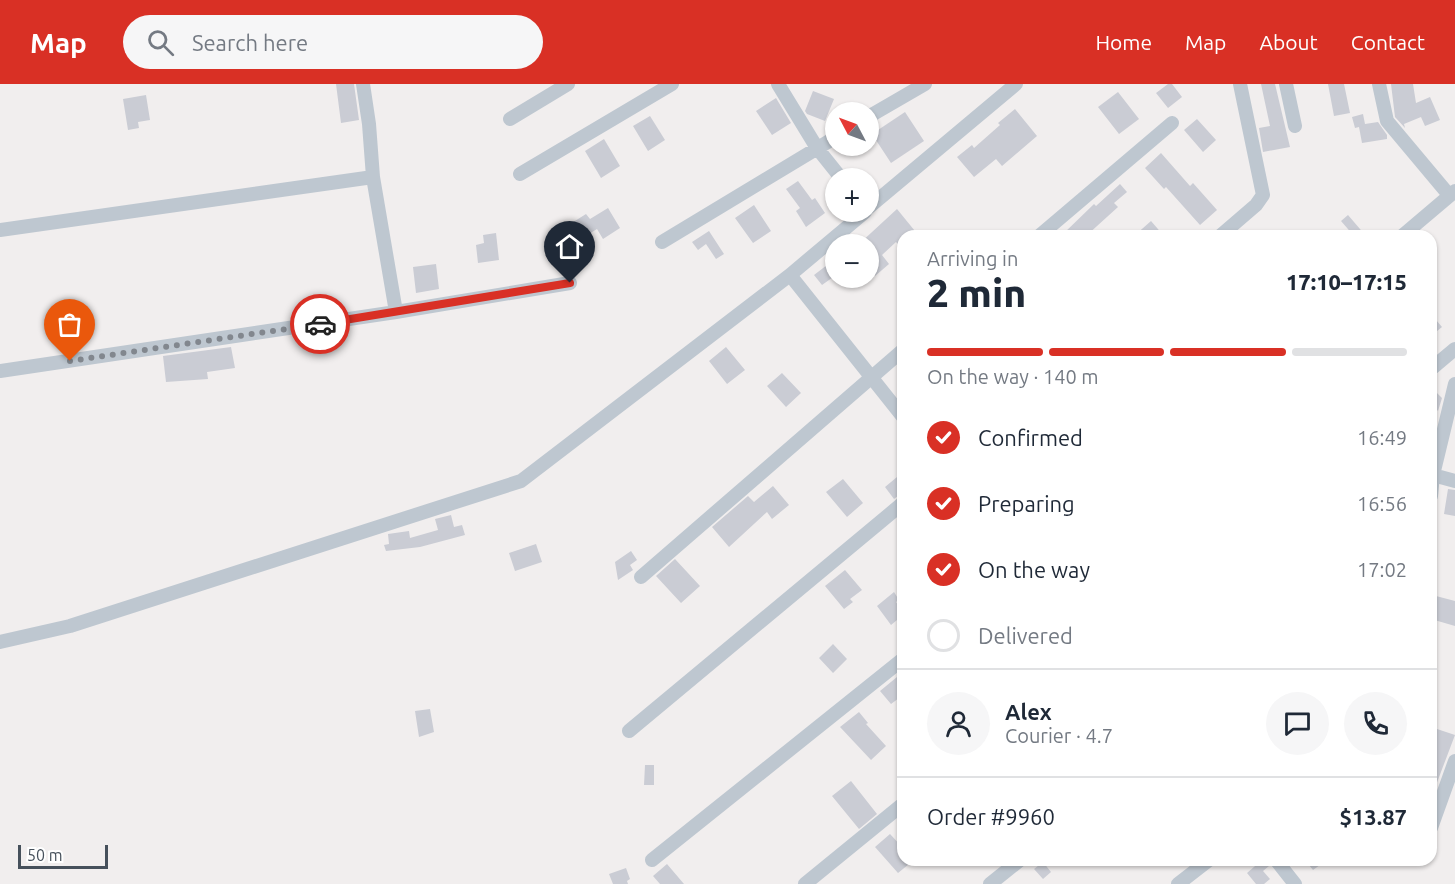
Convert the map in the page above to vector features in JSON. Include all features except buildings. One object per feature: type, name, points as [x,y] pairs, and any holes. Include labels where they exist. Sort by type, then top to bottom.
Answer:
[{"type":"street","points":[[363,84],[373,177],[396,312]]},
{"type":"street","points":[[510,119],[568,84]]},
{"type":"street","points":[[520,174],[672,84]]},
{"type":"street","points":[[778,84],[817,148],[833,168]]},
{"type":"street","points":[[879,111],[925,84]]},
{"type":"street","points":[[879,199],[1016,84]]},
{"type":"street","points":[[1227,230],[1256,205],[1263,195],[1240,84]]},
{"type":"street","points":[[1286,84],[1295,126]]},
{"type":"street","points":[[1379,84],[1387,121],[1452,193],[1409,230]]},
{"type":"street","points":[[1046,230],[1172,123]]},
{"type":"street","points":[[662,242],[825,143]]},
{"type":"street","points":[[0,230],[373,177]]},
{"type":"street","points":[[0,642],[70,626],[520,482],[790,275],[850,222]]},
{"type":"street","points":[[790,275],[897,410]]},
{"type":"street","points":[[0,371],[396,312],[570,283]]},
{"type":"street","points":[[1437,364],[1455,349]]},
{"type":"street","points":[[641,577],[897,355]]},
{"type":"street","points":[[1437,458],[1455,384]]},
{"type":"street","points":[[1437,476],[1455,481]]},
{"type":"street","points":[[629,731],[897,508]]},
{"type":"street","points":[[652,860],[897,664]]},
{"type":"street","points":[[1437,811],[1455,761]]},
{"type":"street","points":[[805,884],[897,809]]},
{"type":"street","points":[[990,884],[1012,866]]},
{"type":"street","points":[[1178,884],[1201,866]]},
{"type":"street","points":[[1281,866],[1295,884]]},
{"type":"way so far","points":[[70,361],[320,324]]},
{"type":"route","points":[[320,324],[570,283]]}]
